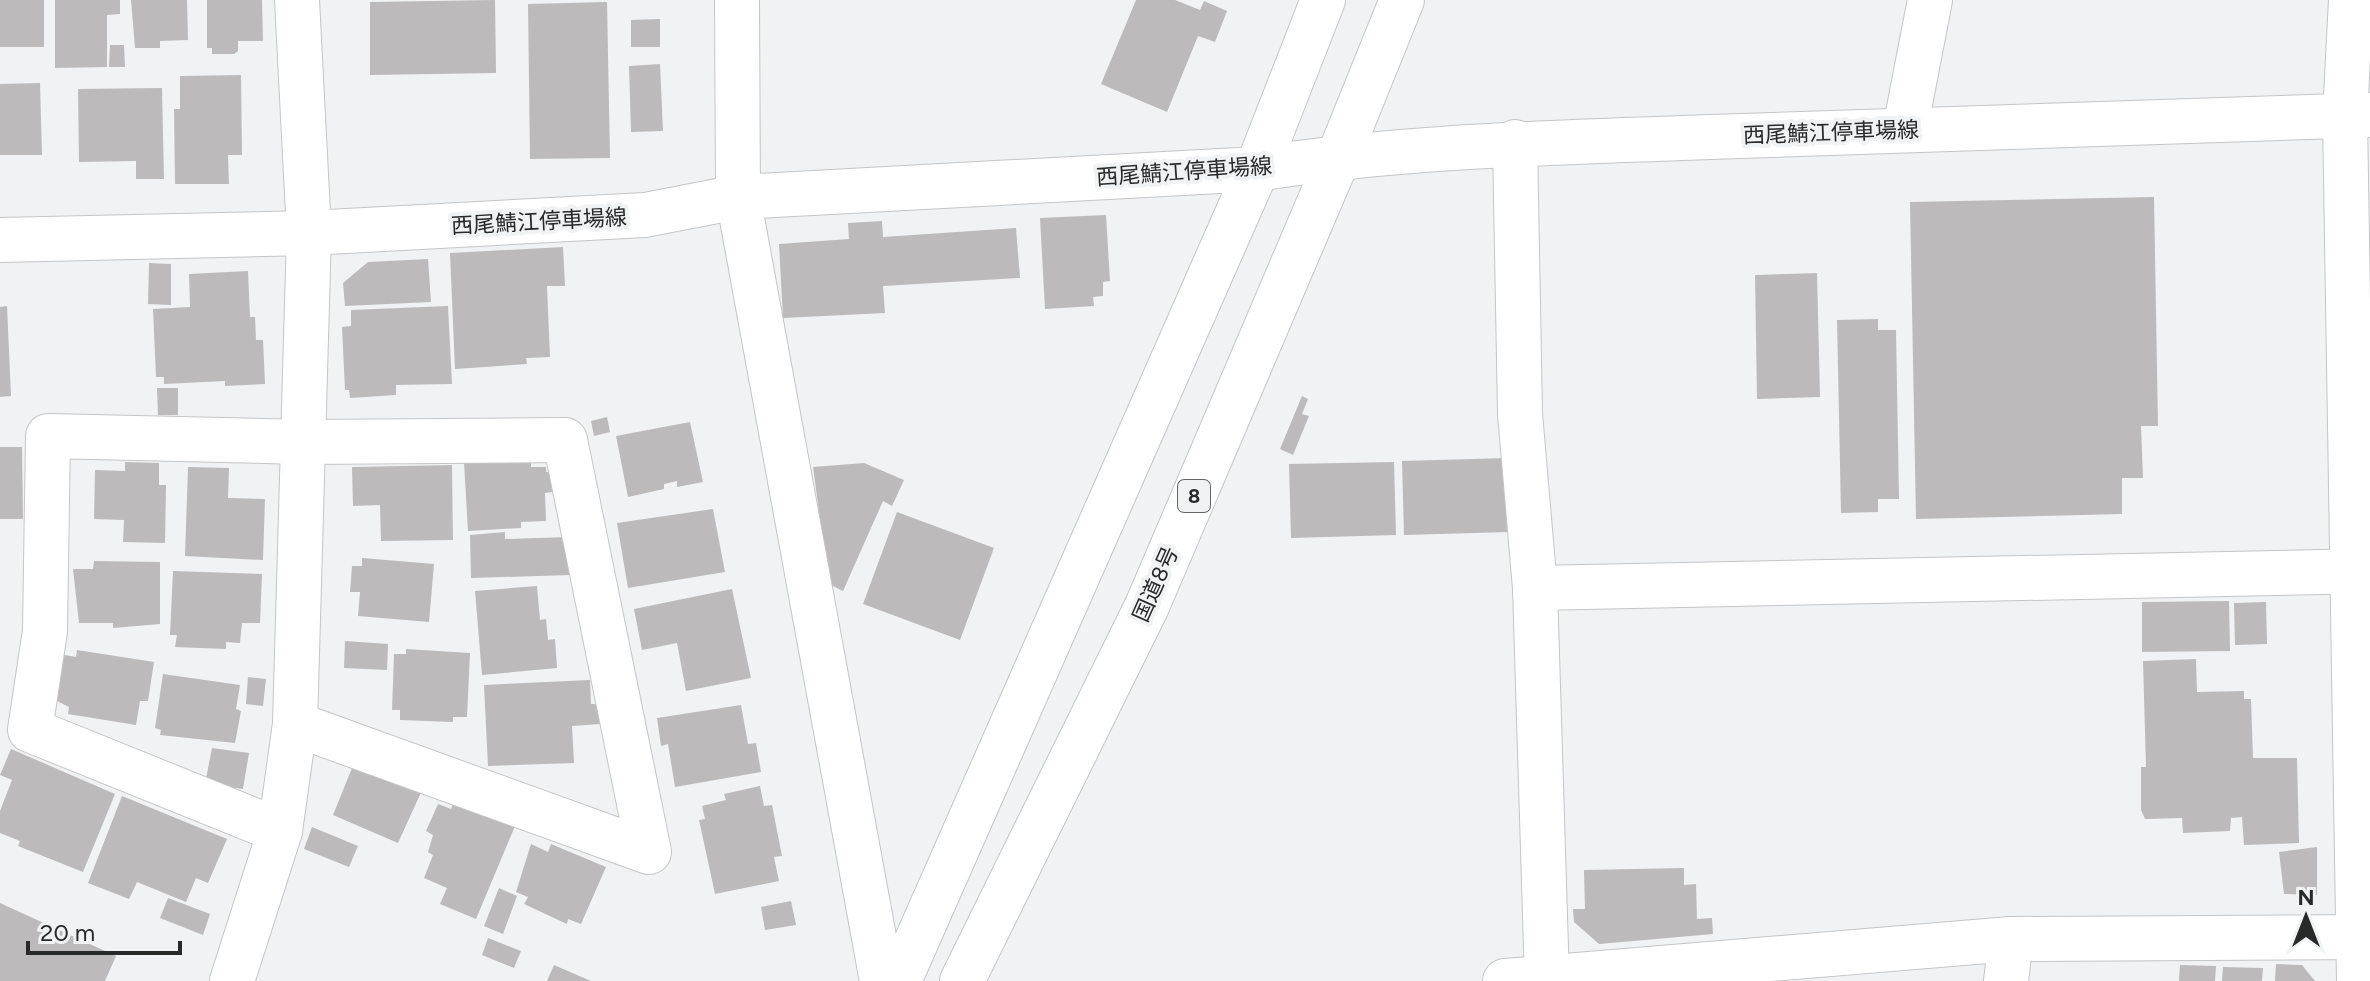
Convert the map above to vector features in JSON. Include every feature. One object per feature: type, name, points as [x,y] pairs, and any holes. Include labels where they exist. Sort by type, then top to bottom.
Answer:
[{"type":"main road","points":[[232,981],[280,831],[295,724],[309,233],[297,0]]},
{"type":"main road","points":[[737,0],[738,197],[882,981]]},
{"type":"main road","points":[[899,981],[1257,169],[1323,0]]},
{"type":"main road","name":"国道8号","points":[[962,981],[1147,606],[1339,156],[1402,0]]},
{"type":"main road","points":[[1905,129],[1930,0]]},
{"type":"main road","points":[[2351,0],[2358,116],[2365,936],[2359,981]]},
{"type":"main road","name":"西尾鯖江停車場線","points":[[0,240],[309,233],[645,215],[738,197],[1257,169],[1339,156],[1515,142],[2226,117],[2358,116]]},
{"type":"main road","points":[[1515,142],[1520,414],[1535,588],[1533,980],[2008,960],[2365,936]]},
{"type":"main road","points":[[280,831],[30,730],[45,631],[48,436],[305,442],[565,440],[649,852],[295,724]]},
{"type":"main road","points":[[1535,588],[2360,570]]},
{"type":"building","points":[[0,0],[44,0],[44,47],[0,47]]},
{"type":"building","points":[[55,0],[120,0],[120,14],[107,15],[107,67],[55,68]]},
{"type":"building","points":[[131,0],[187,0],[188,40],[160,41],[160,48],[135,48]]},
{"type":"building","points":[[207,0],[262,0],[263,41],[238,41],[238,51],[234,54],[212,54],[212,48],[207,48]]},
{"type":"building","points":[[495,0],[496,73],[370,75],[370,2]]},
{"type":"building","points":[[1136,0],[1175,0],[1200,10],[1204,1],[1227,11],[1215,42],[1198,36],[1167,112],[1101,84]]},
{"type":"building","points":[[607,2],[610,158],[530,159],[528,4]]},
{"type":"building","points":[[660,19],[660,47],[631,47],[631,20]]},
{"type":"building","points":[[110,45],[124,45],[125,67],[109,67]]},
{"type":"building","points":[[660,64],[663,131],[631,132],[629,66]]},
{"type":"building","points":[[241,75],[242,155],[228,155],[229,184],[175,184],[174,109],[180,109],[180,76]]},
{"type":"building","points":[[40,83],[42,155],[0,155],[0,84]]},
{"type":"building","points":[[162,88],[164,179],[136,179],[136,161],[79,162],[78,89]]},
{"type":"building","points":[[2154,197],[2158,426],[2141,426],[2143,478],[2122,478],[2122,514],[1916,519],[1910,202]]},
{"type":"building","points":[[1106,215],[1110,281],[1103,282],[1103,296],[1093,297],[1094,306],[1045,309],[1040,218]]},
{"type":"building","points":[[882,221],[883,237],[1016,228],[1020,278],[883,286],[885,313],[783,318],[779,244],[849,239],[848,223]]},
{"type":"building","points":[[563,247],[565,286],[547,286],[550,357],[526,358],[527,364],[455,369],[450,253]]},
{"type":"building","points":[[428,259],[431,302],[345,306],[343,283],[368,262]]},
{"type":"building","points":[[149,263],[171,264],[171,305],[148,304]]},
{"type":"building","points":[[248,271],[250,317],[255,317],[256,340],[263,340],[265,384],[225,386],[225,381],[164,384],[164,377],[156,377],[153,309],[190,307],[189,274]]},
{"type":"building","points":[[1817,273],[1820,397],[1757,399],[1755,275]]},
{"type":"building","points":[[7,306],[11,396],[0,397],[0,307]]},
{"type":"building","points":[[448,306],[452,384],[396,385],[396,395],[350,398],[349,390],[345,390],[342,327],[351,326],[351,310]]},
{"type":"building","points":[[1878,319],[1878,330],[1896,330],[1899,499],[1878,499],[1878,512],[1841,513],[1837,320]]},
{"type":"building","points":[[157,388],[178,388],[178,415],[158,415]]},
{"type":"building","points":[[1302,396],[1308,399],[1302,414],[1309,416],[1293,455],[1280,449]]},
{"type":"building","points":[[607,417],[610,432],[594,436],[591,421]]},
{"type":"building","points":[[690,422],[703,482],[677,487],[677,481],[664,484],[664,489],[628,497],[616,436]]},
{"type":"building","points":[[0,447],[22,447],[23,519],[0,519]]},
{"type":"building","points":[[1507,458],[1509,532],[1404,535],[1402,461]]},
{"type":"building","points":[[531,461],[531,467],[546,467],[546,472],[551,472],[552,492],[545,493],[546,521],[521,522],[521,528],[468,531],[464,462]]},
{"type":"building","points":[[125,462],[159,463],[159,485],[166,485],[165,543],[123,542],[124,520],[94,519],[95,470],[125,471]]},
{"type":"building","points":[[1394,462],[1396,535],[1291,538],[1289,464]]},
{"type":"building","points":[[864,463],[904,480],[892,506],[883,501],[843,591],[829,584],[813,467]]},
{"type":"building","points":[[452,465],[453,540],[381,541],[380,505],[353,506],[352,467]]},
{"type":"building","points":[[188,467],[229,468],[228,498],[265,499],[263,560],[185,556]]},
{"type":"building","points":[[713,509],[725,572],[628,588],[617,523]]},
{"type":"building","points":[[897,512],[994,548],[960,640],[863,604]]},
{"type":"building","points":[[505,532],[505,539],[568,537],[570,575],[471,578],[470,535]]},
{"type":"building","points":[[362,558],[434,564],[429,622],[358,616],[360,592],[350,592],[352,566],[362,566]]},
{"type":"building","points":[[94,561],[160,562],[160,624],[113,628],[113,623],[79,623],[73,569],[93,569]]},
{"type":"building","points":[[173,571],[262,574],[260,623],[242,623],[240,643],[226,642],[226,649],[175,647],[177,635],[170,635]]},
{"type":"building","points":[[537,586],[540,620],[546,619],[548,640],[555,639],[557,668],[482,675],[475,591]]},
{"type":"building","points":[[732,589],[751,678],[686,691],[677,643],[642,650],[634,609]]},
{"type":"building","points":[[2229,601],[2230,651],[2142,652],[2142,602]]},
{"type":"building","points":[[2266,602],[2267,644],[2235,645],[2234,603]]},
{"type":"building","points":[[345,641],[388,644],[387,670],[344,668]]},
{"type":"building","points":[[406,649],[470,653],[467,717],[453,717],[453,722],[400,720],[400,710],[392,710],[394,654],[406,654]]},
{"type":"building","points":[[77,650],[154,662],[148,701],[140,701],[136,725],[68,714],[69,707],[53,699],[59,654],[76,657]]},
{"type":"building","points":[[2196,659],[2197,692],[2244,691],[2244,699],[2251,699],[2253,758],[2297,758],[2299,843],[2244,845],[2242,817],[2231,818],[2230,831],[2183,833],[2182,818],[2145,819],[2141,810],[2141,767],[2146,767],[2143,661]]},
{"type":"building","points":[[163,674],[240,685],[236,709],[241,711],[235,743],[160,735],[161,730],[155,728]]},
{"type":"building","points":[[248,677],[266,679],[263,706],[246,704]]},
{"type":"building","points":[[590,680],[591,704],[598,704],[600,724],[572,726],[574,763],[488,766],[484,685]]},
{"type":"building","points":[[741,705],[748,744],[756,743],[761,772],[675,787],[668,744],[661,746],[657,718]]},
{"type":"building","points":[[212,748],[249,753],[243,789],[205,784]]},
{"type":"building","points":[[11,749],[115,794],[83,872],[18,846],[20,841],[0,833],[0,811],[12,780],[0,775]]},
{"type":"building","points":[[354,763],[423,788],[398,843],[333,815]]},
{"type":"building","points":[[760,786],[764,806],[772,805],[782,856],[774,857],[779,881],[715,894],[699,820],[705,819],[702,806],[726,800],[724,794]]},
{"type":"building","points":[[122,796],[227,839],[208,883],[196,878],[186,902],[137,882],[129,899],[88,883]]},
{"type":"building","points":[[454,801],[515,826],[476,919],[440,904],[447,888],[424,878],[433,855],[428,852],[433,835],[426,831],[438,804],[451,809]]},
{"type":"building","points":[[312,827],[358,846],[349,867],[304,849]]},
{"type":"building","points":[[531,844],[548,852],[551,844],[606,867],[581,924],[568,919],[567,924],[524,904],[528,897],[516,892]]},
{"type":"building","points":[[2317,847],[2317,895],[2284,894],[2279,852]]},
{"type":"building","points":[[1684,868],[1684,885],[1696,884],[1697,919],[1712,918],[1713,934],[1599,944],[1574,922],[1573,909],[1585,909],[1584,870]]},
{"type":"building","points":[[499,888],[517,896],[503,934],[484,926]]},
{"type":"building","points":[[168,898],[210,914],[203,935],[160,918]]},
{"type":"building","points":[[791,901],[796,925],[765,930],[761,907]]},
{"type":"building","points":[[0,903],[116,956],[105,981],[0,981]]},
{"type":"building","points":[[488,938],[521,951],[514,968],[482,955]]},
{"type":"building","points":[[2276,964],[2302,965],[2315,981],[2275,981]]},
{"type":"building","points":[[554,965],[591,981],[547,981]]},
{"type":"building","points":[[2180,965],[2216,966],[2215,981],[2179,981]]},
{"type":"building","points":[[2223,967],[2263,968],[2262,981],[2222,981]]}]
